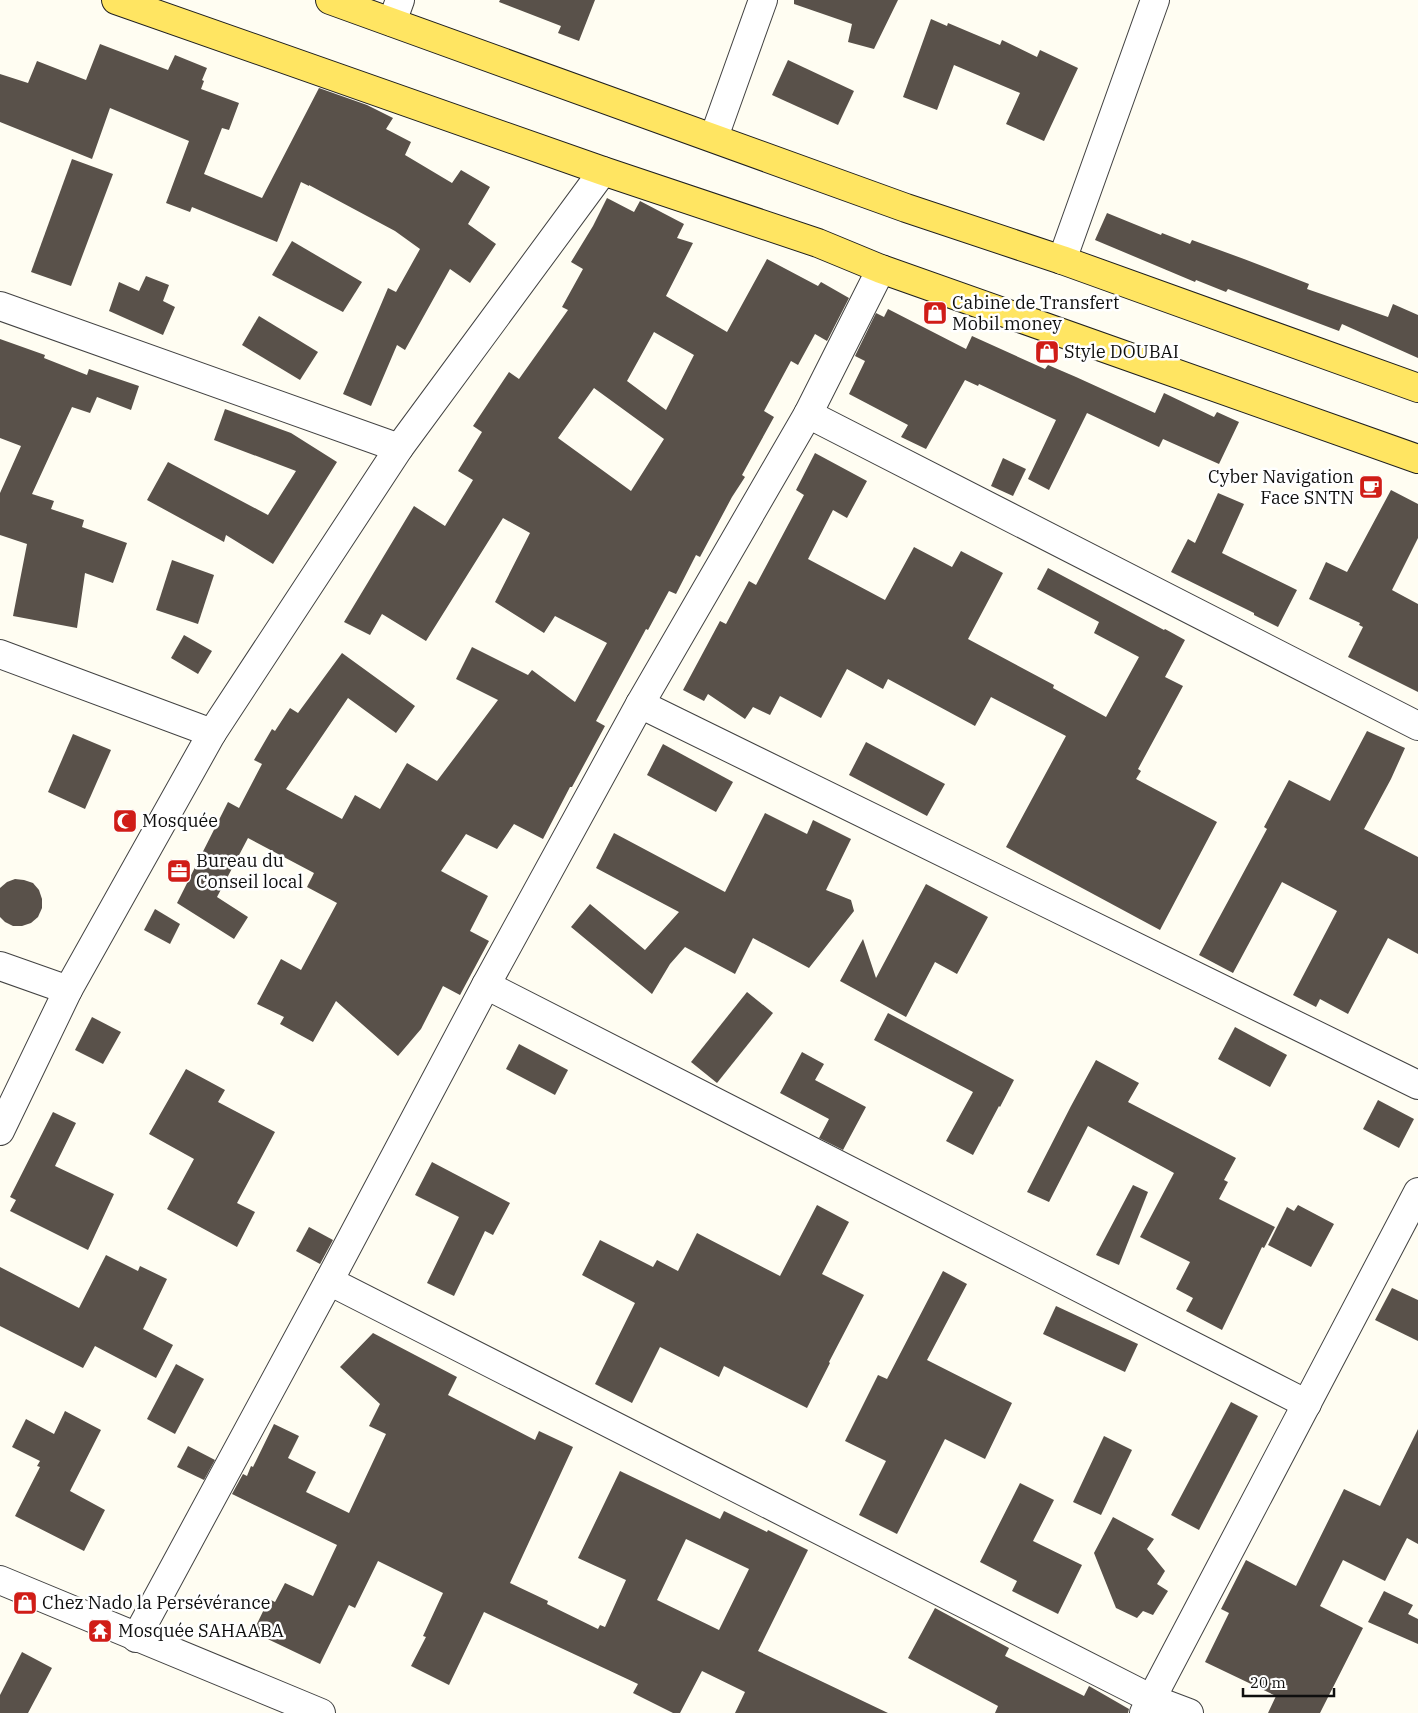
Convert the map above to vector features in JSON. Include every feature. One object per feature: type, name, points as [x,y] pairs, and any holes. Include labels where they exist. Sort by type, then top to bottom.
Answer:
[{"type":"main road","points":[[116,0],[818,243],[881,269],[1418,459]]},
{"type":"main road","points":[[330,0],[396,11],[714,138],[906,208],[1062,260],[1418,388]]},
{"type":"street","points":[[714,138],[763,0]]},
{"type":"street","points":[[1062,260],[1155,0]]},
{"type":"street","points":[[0,1131],[68,990],[212,734],[399,448],[603,170]]},
{"type":"street","points":[[136,1638],[486,985],[640,704],[808,414],[881,269]]},
{"type":"street","points":[[0,306],[399,448]]},
{"type":"street","points":[[808,414],[1418,726]]},
{"type":"street","points":[[0,654],[212,734]]},
{"type":"street","points":[[640,704],[1418,1085]]},
{"type":"street","points":[[0,966],[68,990]]},
{"type":"street","points":[[486,985],[1307,1404]]},
{"type":"street","points":[[1148,1706],[1418,1192]]},
{"type":"street","points":[[329,1281],[1148,1706],[1189,1713]]},
{"type":"street","points":[[0,1580],[136,1638],[321,1713]]},
{"type":"building","points":[[500,0],[595,0],[579,41],[558,33],[561,26],[499,2]]},
{"type":"building","points":[[794,0],[898,0],[874,49],[848,42],[852,24],[794,4]]},
{"type":"building","points":[[931,19],[947,26],[948,23],[1000,45],[1002,40],[1037,57],[1040,50],[1078,68],[1044,141],[1006,124],[1020,93],[954,65],[937,110],[903,97]]},
{"type":"building","points":[[100,44],[168,70],[175,55],[207,68],[202,80],[204,81],[201,89],[239,103],[229,130],[222,128],[204,174],[262,198],[319,88],[367,105],[393,118],[386,129],[411,142],[405,155],[452,183],[461,170],[490,187],[468,224],[496,244],[470,283],[450,269],[405,350],[397,345],[371,406],[343,394],[388,288],[396,292],[420,249],[395,231],[301,182],[277,242],[192,207],[190,212],[166,203],[189,141],[110,108],[92,159],[0,122],[0,74],[28,83],[37,61],[86,80]]},
{"type":"building","points":[[788,60],[854,91],[838,125],[772,95]]},
{"type":"building","points":[[72,159],[113,174],[71,286],[31,272]]},
{"type":"building","points":[[607,198],[634,212],[640,201],[684,224],[677,238],[693,243],[666,296],[727,332],[767,259],[818,286],[821,282],[849,298],[827,341],[815,334],[798,365],[791,361],[764,411],[774,417],[742,475],[745,477],[732,497],[700,557],[696,555],[676,594],[669,591],[648,630],[646,629],[596,721],[605,726],[543,839],[514,824],[497,849],[466,834],[441,871],[488,896],[470,931],[489,941],[460,995],[443,986],[421,1029],[398,1056],[336,1001],[313,1042],[280,1024],[284,1017],[257,1004],[281,959],[301,970],[337,903],[307,887],[314,873],[248,838],[217,897],[248,917],[234,939],[177,903],[228,802],[239,808],[262,764],[254,760],[272,729],[275,731],[290,708],[298,713],[342,653],[415,706],[396,733],[348,698],[286,789],[342,819],[355,795],[380,809],[407,763],[437,781],[498,700],[456,679],[472,647],[528,675],[532,670],[575,702],[607,643],[555,616],[544,633],[495,602],[530,533],[503,518],[426,641],[382,614],[370,635],[344,622],[414,506],[445,526],[473,480],[458,471],[482,432],[473,426],[509,372],[519,379],[568,310],[562,307],[583,269],[571,262],[593,226]],"holes":[[[654,332],[694,355],[666,410],[627,381]],[[594,388],[664,439],[631,491],[558,438]]]},
{"type":"building","points":[[1107,213],[1161,235],[1162,233],[1190,244],[1192,240],[1244,259],[1309,284],[1307,289],[1388,317],[1393,304],[1418,315],[1418,358],[1342,324],[1339,331],[1228,289],[1226,292],[1196,280],[1195,282],[1095,240]]},
{"type":"building","points":[[292,241],[362,282],[343,312],[272,275]]},
{"type":"building","points":[[146,276],[169,285],[163,301],[175,307],[163,335],[109,311],[119,282],[139,291]]},
{"type":"building","points":[[888,309],[966,349],[972,336],[1045,369],[1048,365],[1155,413],[1164,393],[1214,417],[1217,412],[1239,422],[1219,464],[1163,439],[1159,447],[1087,413],[1049,490],[1028,479],[1056,420],[979,384],[978,386],[965,380],[926,449],[901,437],[908,425],[849,394],[865,361],[855,356],[876,313],[884,317]]},
{"type":"building","points":[[259,316],[318,352],[300,380],[242,345]]},
{"type":"building","points":[[0,339],[45,355],[44,358],[87,375],[89,369],[139,386],[131,410],[97,397],[90,413],[72,407],[32,494],[54,501],[51,509],[84,520],[82,527],[127,543],[113,583],[85,573],[77,628],[13,616],[27,544],[0,535],[0,493],[21,446],[0,438]]},
{"type":"building","points":[[225,409],[291,433],[337,462],[273,564],[226,535],[224,542],[147,500],[168,462],[268,515],[296,471],[214,440]]},
{"type":"building","points":[[815,453],[867,481],[847,518],[833,510],[808,559],[885,600],[914,547],[952,567],[961,551],[1003,573],[968,639],[1054,685],[1053,688],[1106,717],[1139,657],[1094,633],[1099,622],[1037,589],[1048,568],[1185,640],[1165,677],[1183,686],[1138,769],[1141,771],[1136,779],[1217,822],[1160,930],[1006,847],[1066,736],[991,697],[975,726],[888,679],[883,689],[847,669],[821,718],[780,696],[770,715],[753,707],[745,719],[708,694],[704,701],[683,690],[720,621],[726,624],[749,581],[756,585],[804,495],[796,490]]},
{"type":"building","points":[[1003,458],[1026,469],[1013,496],[991,486]]},
{"type":"building","points":[[1391,490],[1418,504],[1418,538],[1392,590],[1418,604],[1418,692],[1348,657],[1363,627],[1359,625],[1360,623],[1309,599],[1326,562],[1347,572]]},
{"type":"building","points":[[1218,493],[1244,504],[1222,553],[1297,590],[1278,627],[1171,572],[1188,539],[1195,543]]},
{"type":"building","points":[[172,560],[214,575],[198,624],[156,610]]},
{"type":"building","points":[[184,635],[212,651],[198,674],[171,658]]},
{"type":"building","points":[[1367,731],[1405,748],[1391,779],[1364,829],[1418,857],[1418,954],[1388,938],[1348,1014],[1320,999],[1316,1007],[1293,995],[1337,911],[1282,882],[1233,973],[1199,955],[1267,829],[1264,827],[1289,780],[1330,801]]},
{"type":"building","points":[[73,734],[111,750],[85,809],[48,792]]},
{"type":"building","points":[[866,742],[945,784],[927,816],[849,775]]},
{"type":"building","points":[[663,744],[733,782],[716,812],[647,775]]},
{"type":"building","points":[[765,813],[807,834],[813,820],[851,839],[826,890],[851,900],[854,911],[809,968],[753,938],[735,974],[685,947],[670,964],[652,994],[571,927],[590,904],[645,950],[679,912],[596,868],[614,833],[725,892]]},
{"type":"building","points":[[15,879],[33,883],[39,890],[42,899],[42,908],[38,917],[31,923],[22,926],[13,926],[0,917],[0,888],[7,882]]},
{"type":"building","points":[[926,884],[988,917],[957,974],[935,962],[906,1017],[840,981],[863,939],[876,978]]},
{"type":"building","points":[[155,909],[180,924],[170,944],[144,930]]},
{"type":"building","points":[[747,992],[773,1013],[717,1083],[691,1062]]},
{"type":"building","points":[[888,1013],[1014,1080],[973,1155],[946,1141],[973,1092],[874,1040]]},
{"type":"building","points":[[92,1017],[121,1032],[103,1064],[75,1050]]},
{"type":"building","points":[[1235,1027],[1287,1055],[1270,1087],[1218,1059]]},
{"type":"building","points":[[519,1044],[568,1070],[555,1095],[506,1069]]},
{"type":"building","points":[[802,1052],[824,1064],[815,1080],[866,1107],[843,1150],[819,1138],[829,1119],[780,1093]]},
{"type":"building","points":[[1096,1060],[1139,1083],[1128,1102],[1236,1158],[1224,1180],[1228,1182],[1219,1199],[1275,1227],[1264,1248],[1262,1247],[1222,1330],[1186,1311],[1193,1298],[1176,1289],[1190,1262],[1140,1237],[1174,1173],[1088,1126],[1049,1202],[1027,1192]]},
{"type":"building","points":[[186,1069],[225,1090],[218,1102],[275,1132],[237,1203],[255,1212],[237,1247],[167,1209],[194,1159],[149,1134]]},
{"type":"building","points":[[1378,1100],[1414,1119],[1399,1148],[1363,1129]]},
{"type":"building","points":[[53,1112],[76,1123],[55,1166],[114,1194],[88,1250],[10,1211],[16,1200],[10,1197]]},
{"type":"building","points":[[432,1162],[510,1203],[493,1235],[485,1231],[454,1296],[427,1283],[459,1217],[415,1195]]},
{"type":"building","points":[[1133,1185],[1148,1192],[1119,1265],[1096,1255]]},
{"type":"building","points":[[817,1205],[849,1222],[822,1274],[864,1295],[807,1408],[724,1366],[719,1377],[660,1347],[632,1403],[595,1384],[635,1303],[582,1275],[600,1240],[653,1267],[657,1260],[678,1271],[697,1233],[780,1276]]},
{"type":"building","points":[[1298,1205],[1334,1224],[1311,1267],[1268,1245],[1287,1207],[1294,1211]]},
{"type":"building","points":[[309,1227],[333,1240],[320,1264],[296,1251]]},
{"type":"building","points":[[106,1255],[138,1271],[140,1266],[167,1279],[143,1329],[173,1345],[156,1378],[95,1346],[83,1368],[0,1326],[0,1267],[79,1308]]},
{"type":"building","points":[[943,1271],[967,1284],[927,1360],[1012,1403],[985,1459],[945,1439],[897,1534],[859,1515],[886,1461],[845,1441],[878,1375],[887,1379]]},
{"type":"building","points":[[1392,1288],[1418,1300],[1418,1341],[1375,1320]]},
{"type":"building","points":[[1056,1306],[1138,1344],[1125,1372],[1043,1334]]},
{"type":"building","points":[[373,1333],[457,1377],[448,1395],[535,1440],[539,1431],[573,1447],[510,1583],[548,1601],[547,1604],[598,1629],[600,1625],[605,1627],[626,1580],[578,1558],[620,1471],[720,1519],[724,1511],[808,1550],[758,1651],[888,1713],[735,1713],[745,1692],[702,1671],[680,1713],[673,1713],[633,1693],[638,1684],[484,1612],[449,1685],[411,1666],[426,1637],[423,1636],[443,1593],[378,1561],[355,1608],[349,1605],[320,1664],[253,1632],[269,1599],[275,1602],[285,1583],[313,1596],[337,1545],[232,1494],[243,1474],[247,1476],[251,1466],[253,1467],[274,1424],[299,1436],[288,1458],[316,1472],[306,1492],[349,1513],[386,1434],[369,1426],[380,1404],[340,1367]],"holes":[[[686,1539],[749,1569],[719,1630],[657,1600]]]},
{"type":"building","points":[[176,1364],[204,1379],[175,1434],[147,1419]]},
{"type":"building","points":[[1231,1402],[1258,1416],[1199,1530],[1171,1515]]},
{"type":"building","points":[[65,1411],[101,1430],[70,1491],[105,1510],[84,1551],[15,1516],[40,1467],[37,1466],[40,1461],[12,1447],[26,1419],[54,1434]]},
{"type":"building","points":[[1418,1429],[1418,1544],[1407,1538],[1385,1581],[1343,1560],[1320,1606],[1363,1628],[1320,1713],[1268,1713],[1276,1696],[1205,1662],[1229,1613],[1221,1609],[1246,1560],[1296,1586],[1344,1489],[1380,1506]]},
{"type":"building","points":[[1104,1436],[1132,1450],[1101,1515],[1073,1502]]},
{"type":"building","points":[[188,1446],[215,1460],[204,1480],[177,1467]]},
{"type":"building","points":[[1020,1483],[1054,1500],[1033,1541],[1082,1565],[1058,1614],[1012,1591],[1017,1581],[980,1562]]},
{"type":"building","points":[[1113,1517],[1154,1539],[1147,1549],[1165,1571],[1157,1584],[1168,1591],[1153,1615],[1143,1611],[1137,1618],[1116,1608],[1094,1553]]},
{"type":"building","points":[[1384,1591],[1413,1605],[1408,1614],[1418,1619],[1418,1644],[1368,1622]]},
{"type":"building","points":[[935,1608],[1009,1648],[1005,1656],[1084,1696],[1089,1686],[1129,1709],[1128,1713],[995,1713],[998,1706],[908,1658]]},
{"type":"building","points":[[22,1652],[52,1668],[28,1713],[0,1713],[0,1695]]},
{"type":"place","name":"Cabine de Transfert Mobil money","points":[[935,313]]},
{"type":"place","name":"Style DOUBAI","points":[[1047,352]]},
{"type":"place","name":"Cyber Navigation Face SNTN","points":[[1371,487]]},
{"type":"place","name":"Mosquée","points":[[125,821]]},
{"type":"place","name":"Bureau du Conseil local","points":[[179,871]]},
{"type":"place","name":"Chez Nado la Persévérance","points":[[25,1603]]},
{"type":"place","name":"Mosquée SAHAABA","points":[[100,1631]]}]
